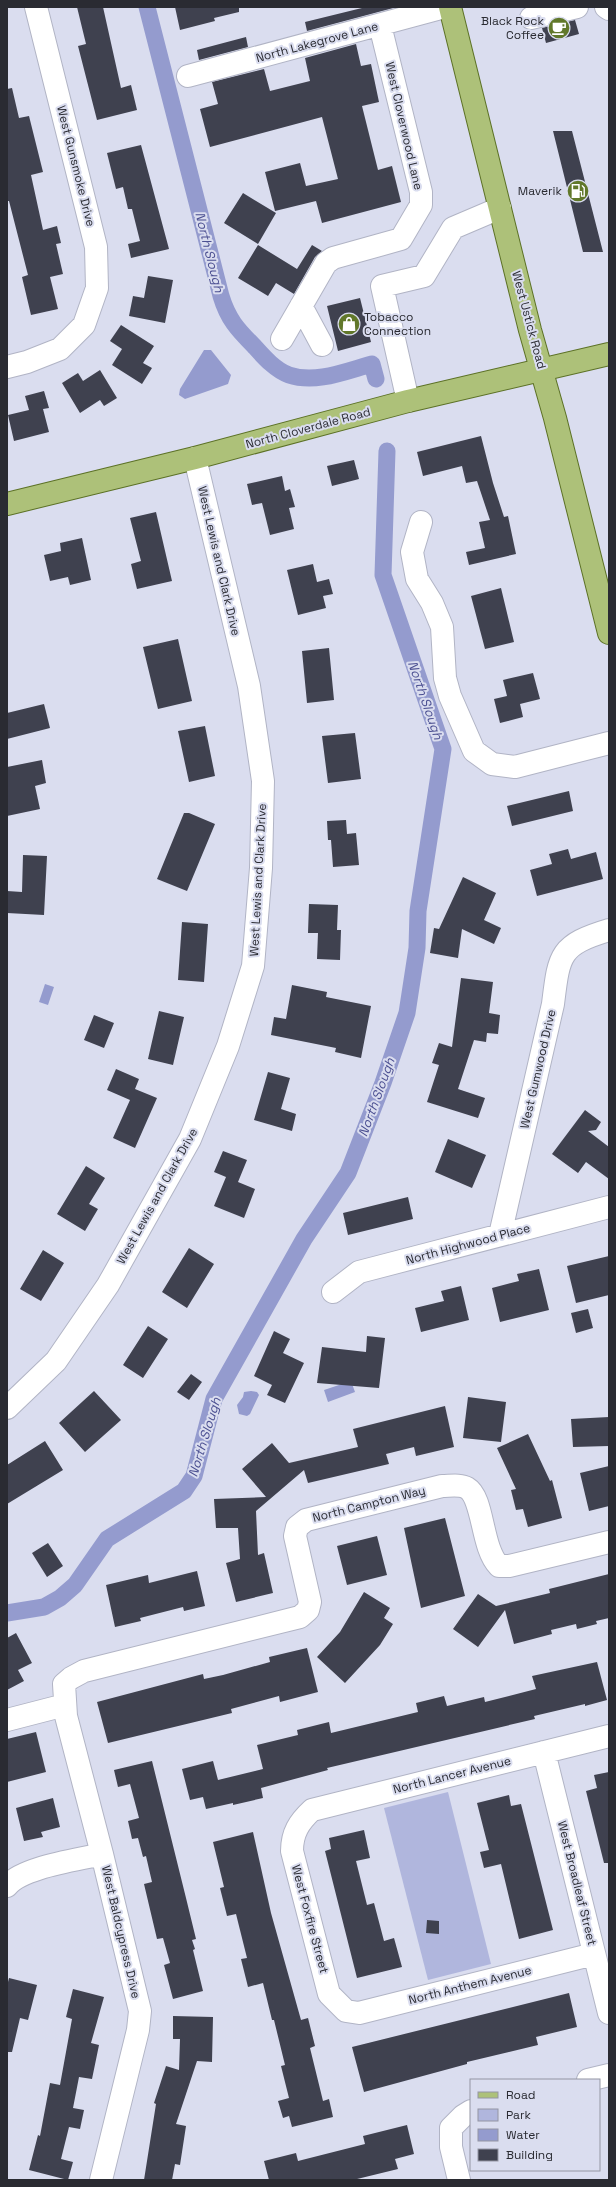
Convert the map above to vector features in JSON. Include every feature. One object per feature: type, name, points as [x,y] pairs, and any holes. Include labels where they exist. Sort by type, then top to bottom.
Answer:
[{"type":"main road","name":"West Ustick Road","points":[[450,7],[530,330],[543,371],[609,633]]},
{"type":"main road","name":"North Cloverdale Road","points":[[7,504],[195,458],[408,401],[543,371],[609,354]]},
{"type":"street","name":"West Gunsmoke Drive","points":[[7,367],[27,362],[60,349],[84,325],[97,288],[96,247],[36,7]]},
{"type":"street","name":"North Lakegrove Lane","points":[[188,76],[445,7]]},
{"type":"street","points":[[531,18],[577,7]]},
{"type":"street","name":"West Cloverwood Lane","points":[[282,339],[326,263],[333,258],[401,239],[421,205],[421,192],[380,24]]},
{"type":"street","points":[[408,401],[382,286],[424,276],[453,228],[500,208]]},
{"type":"street","points":[[301,306],[322,345]]},
{"type":"street","name":"West Lewis and Clark Drive","points":[[7,1408],[56,1361],[108,1285],[186,1146],[228,1046],[254,966],[261,868],[263,781],[249,686],[195,458]]},
{"type":"street","points":[[421,522],[412,552],[418,579],[432,603],[442,627],[445,678],[450,696],[474,751],[492,764],[514,767],[609,743]]},
{"type":"street","name":"West Gumwood Drive","points":[[500,1235],[553,1004],[558,969],[566,950],[585,937],[609,930]]},
{"type":"street","name":"North Highwood Place","points":[[333,1292],[359,1272],[609,1207]]},
{"type":"street","name":"North Campton Way","points":[[64,1695],[71,1678],[84,1671],[300,1617],[308,1610],[310,1602],[295,1536],[297,1527],[306,1520],[442,1486],[458,1486],[467,1488],[473,1495],[477,1504],[491,1559],[498,1566],[509,1566],[609,1542]]},
{"type":"street","points":[[7,1720],[64,1695]]},
{"type":"street","name":"West Baldcypress Drive","points":[[64,1695],[140,2011],[138,2030],[101,2180]]},
{"type":"street","name":"North Lancer Avenue","points":[[300,1822],[312,1810],[609,1736]]},
{"type":"street","name":"West Broadleaf Street","points":[[544,1752],[609,2013]]},
{"type":"street","name":"West Foxfire Street","points":[[300,1822],[292,1843],[292,1851],[329,1994],[346,2011]]},
{"type":"street","points":[[7,1886],[11,1881],[30,1872],[102,1854]]},
{"type":"street","name":"North Anthem Avenue","points":[[346,2011],[359,2013],[594,1954]]},
{"type":"street","points":[[592,2079],[609,2075]]},
{"type":"street","points":[[459,2180],[451,2146],[451,2128],[463,2116],[470,2112]]},
{"type":"green space","points":[[448,1792],[491,1964],[428,1980],[384,1808]]},
{"type":"water","points":[[204,350],[211,350],[231,375],[228,384],[185,399],[179,395],[180,389]]},
{"type":"water","points":[[45,984],[54,987],[48,1005],[39,1002]]},
{"type":"water","points":[[351,1381],[355,1392],[328,1402],[324,1390]]},
{"type":"water","points":[[244,1392],[257,1392],[259,1395],[250,1414],[247,1416],[239,1414],[237,1405],[243,1397]]},
{"type":"building","points":[[77,7],[103,7],[121,88],[131,85],[137,110],[97,120],[78,46],[86,44]]},
{"type":"building","points":[[175,7],[239,7],[239,12],[214,18],[215,21],[180,30]]},
{"type":"building","points":[[366,7],[397,7],[307,31],[305,22]]},
{"type":"building","name":"Black Rock Coffee","points":[[575,20],[579,34],[546,43],[542,28]]},
{"type":"building","points":[[246,37],[248,47],[199,60],[197,50]]},
{"type":"building","points":[[356,44],[361,66],[371,64],[379,102],[362,106],[378,170],[392,166],[401,202],[322,223],[316,201],[275,211],[265,172],[300,163],[306,186],[338,179],[322,117],[210,147],[200,109],[218,104],[212,82],[264,69],[270,91],[310,81],[305,58]]},
{"type":"building","points":[[12,88],[19,118],[29,116],[43,172],[31,175],[43,230],[57,226],[61,243],[56,244],[63,274],[50,277],[58,309],[31,315],[22,277],[28,275],[9,201],[7,201],[7,89]]},
{"type":"building","name":"Maverik","points":[[553,131],[572,131],[603,252],[583,252]]},
{"type":"building","points":[[141,145],[169,249],[131,258],[128,244],[140,241],[132,209],[128,209],[123,187],[116,189],[107,153]]},
{"type":"building","points":[[243,193],[276,213],[258,244],[224,223]]},
{"type":"building","points":[[258,245],[297,269],[312,245],[322,251],[315,257],[294,294],[276,283],[268,296],[238,278]]},
{"type":"building","points":[[148,276],[173,280],[165,323],[129,316],[133,296],[144,298]]},
{"type":"building","name":"Tobacco Connection","points":[[360,298],[371,342],[338,351],[327,306]]},
{"type":"building","points":[[121,325],[154,346],[143,363],[152,368],[142,384],[112,365],[122,349],[110,341]]},
{"type":"building","points":[[100,370],[117,398],[104,406],[100,400],[80,413],[62,383],[78,373],[83,381]]},
{"type":"building","points":[[44,391],[49,408],[43,409],[49,432],[14,441],[8,415],[29,410],[25,396]]},
{"type":"building","points":[[481,436],[493,483],[504,517],[508,516],[516,554],[469,565],[466,552],[485,548],[479,522],[490,520],[477,481],[466,483],[462,466],[423,476],[417,452]]},
{"type":"building","points":[[354,460],[359,479],[332,486],[327,466]]},
{"type":"building","points":[[282,476],[285,491],[290,489],[295,507],[289,508],[294,529],[270,535],[262,503],[252,505],[247,484]]},
{"type":"building","points":[[156,512],[172,581],[137,589],[131,564],[141,561],[130,518]]},
{"type":"building","points":[[82,538],[91,580],[70,585],[68,577],[50,581],[44,555],[61,551],[60,543]]},
{"type":"building","points":[[313,564],[317,582],[329,579],[333,594],[323,596],[326,608],[298,615],[287,570]]},
{"type":"building","points":[[501,588],[514,642],[485,649],[471,596]]},
{"type":"building","points":[[178,639],[192,701],[158,709],[143,647]]},
{"type":"building","points":[[329,648],[334,700],[307,703],[302,651]]},
{"type":"building","points":[[533,673],[540,699],[520,704],[523,717],[500,723],[494,699],[507,696],[503,680]]},
{"type":"building","points":[[44,704],[50,728],[7,739],[7,713]]},
{"type":"building","points":[[205,726],[215,776],[189,782],[178,731]]},
{"type":"building","points":[[355,733],[361,779],[328,783],[322,736]]},
{"type":"building","points":[[42,760],[46,783],[35,786],[40,809],[7,816],[7,767]]},
{"type":"building","points":[[569,791],[573,811],[512,826],[507,806]]},
{"type":"building","points":[[184,813],[189,813],[215,824],[187,891],[157,879]]},
{"type":"building","points":[[346,820],[347,834],[356,833],[359,865],[333,867],[331,840],[328,840],[327,821]]},
{"type":"building","points":[[568,849],[571,859],[596,852],[603,879],[537,896],[530,870],[552,864],[549,854]]},
{"type":"building","points":[[23,855],[47,856],[44,915],[7,913],[7,891],[22,892]]},
{"type":"building","points":[[463,877],[496,893],[484,920],[501,928],[494,944],[462,929],[458,958],[430,953],[434,928],[439,929]]},
{"type":"building","points":[[309,904],[338,905],[337,930],[341,930],[340,960],[317,959],[318,933],[308,933]]},
{"type":"building","points":[[182,922],[208,924],[204,982],[178,980]]},
{"type":"building","points":[[461,978],[493,982],[489,1013],[500,1015],[498,1034],[487,1033],[486,1042],[474,1040],[458,1089],[485,1098],[478,1118],[427,1102],[439,1065],[432,1063],[439,1043],[452,1047]]},
{"type":"building","points":[[292,985],[327,992],[326,997],[371,1006],[361,1058],[335,1052],[336,1048],[271,1035],[274,1017],[286,1019]]},
{"type":"building","points":[[159,1011],[184,1017],[173,1065],[148,1059]]},
{"type":"building","points":[[94,1015],[114,1023],[104,1048],[84,1040]]},
{"type":"building","points":[[116,1069],[139,1079],[135,1089],[157,1098],[135,1148],[113,1138],[130,1100],[107,1090]]},
{"type":"building","points":[[268,1072],[290,1078],[281,1109],[296,1114],[292,1131],[254,1120]]},
{"type":"building","points":[[585,1110],[601,1122],[596,1130],[588,1131],[609,1147],[609,1179],[586,1162],[578,1173],[552,1154]]},
{"type":"building","points":[[448,1139],[486,1155],[472,1188],[435,1172]]},
{"type":"building","points":[[223,1151],[247,1160],[238,1182],[255,1189],[244,1218],[214,1206],[226,1177],[214,1172]]},
{"type":"building","points":[[86,1166],[105,1178],[89,1204],[98,1209],[85,1231],[57,1214]]},
{"type":"building","points":[[408,1197],[413,1219],[348,1235],[343,1213]]},
{"type":"building","points":[[189,1248],[214,1264],[187,1308],[162,1292]]},
{"type":"building","points":[[43,1250],[64,1263],[41,1301],[20,1289]]},
{"type":"building","points":[[609,1256],[609,1295],[576,1303],[567,1266]]},
{"type":"building","points":[[539,1269],[549,1310],[500,1322],[492,1288],[519,1281],[517,1274]]},
{"type":"building","points":[[461,1286],[469,1320],[421,1332],[415,1308],[444,1301],[441,1291]]},
{"type":"building","points":[[588,1309],[593,1328],[576,1333],[571,1313]]},
{"type":"building","points":[[148,1326],[168,1339],[143,1378],[123,1365]]},
{"type":"building","points":[[274,1331],[290,1339],[283,1353],[304,1363],[285,1403],[267,1395],[272,1385],[254,1376]]},
{"type":"building","points":[[367,1336],[385,1338],[379,1388],[317,1383],[322,1347],[366,1352]]},
{"type":"building","points":[[191,1374],[202,1382],[189,1400],[177,1392]]},
{"type":"building","points":[[94,1391],[121,1420],[85,1452],[59,1423]]},
{"type":"building","points":[[468,1397],[506,1402],[501,1442],[463,1438]]},
{"type":"building","points":[[445,1406],[454,1447],[416,1456],[414,1447],[386,1454],[389,1464],[308,1483],[304,1470],[256,1511],[258,1555],[264,1553],[273,1593],[236,1602],[226,1563],[240,1559],[238,1528],[216,1528],[214,1499],[266,1497],[242,1469],[272,1443],[289,1463],[358,1447],[353,1429]]},
{"type":"building","points":[[609,1417],[609,1446],[573,1447],[571,1419]]},
{"type":"building","points":[[528,1434],[550,1481],[552,1480],[562,1518],[528,1527],[523,1509],[516,1510],[511,1490],[516,1489],[497,1448]]},
{"type":"building","points":[[45,1441],[63,1470],[7,1504],[7,1465]]},
{"type":"building","points":[[609,1466],[609,1506],[589,1511],[580,1473]]},
{"type":"building","points":[[445,1518],[465,1596],[421,1608],[404,1528]]},
{"type":"building","points":[[377,1536],[387,1575],[347,1585],[337,1546]]},
{"type":"building","points":[[48,1543],[63,1566],[47,1577],[32,1553]]},
{"type":"building","points":[[197,1571],[205,1606],[184,1611],[183,1607],[140,1618],[141,1621],[115,1627],[106,1585],[148,1575],[149,1583]]},
{"type":"building","points":[[609,1574],[609,1618],[596,1621],[597,1624],[577,1629],[576,1624],[551,1630],[552,1634],[514,1644],[505,1610],[478,1647],[453,1629],[478,1594],[496,1606],[550,1593],[549,1589]]},
{"type":"building","points":[[364,1592],[390,1608],[384,1618],[393,1624],[380,1645],[345,1683],[317,1657],[340,1632]]},
{"type":"building","points":[[16,1633],[32,1663],[18,1670],[24,1681],[7,1690],[7,1638]]},
{"type":"building","points":[[307,1648],[318,1692],[280,1702],[279,1696],[231,1709],[232,1713],[108,1743],[97,1702],[203,1674],[204,1679],[223,1675],[270,1662],[269,1657]]},
{"type":"building","points":[[597,1662],[607,1700],[534,1716],[535,1719],[327,1768],[328,1770],[261,1788],[263,1798],[206,1809],[203,1797],[190,1800],[182,1769],[213,1761],[218,1780],[263,1769],[257,1745],[298,1735],[297,1730],[329,1722],[331,1733],[418,1712],[416,1703],[444,1696],[447,1706],[484,1697],[485,1702],[536,1689],[532,1676]]},
{"type":"building","points":[[36,1732],[46,1772],[7,1782],[7,1739]]},
{"type":"building","points":[[152,1761],[196,1939],[192,1940],[195,1949],[193,1950],[203,1991],[173,1999],[164,1965],[170,1963],[163,1938],[157,1939],[144,1884],[152,1882],[146,1856],[143,1857],[138,1838],[132,1839],[128,1821],[139,1818],[130,1784],[118,1787],[114,1770]]},
{"type":"building","points":[[609,1772],[609,1863],[604,1863],[586,1791],[597,1788],[594,1775]]},
{"type":"building","points":[[509,1795],[511,1806],[521,1804],[553,1930],[519,1939],[501,1864],[484,1868],[480,1852],[489,1850],[477,1803]]},
{"type":"building","points":[[53,1798],[60,1827],[41,1832],[43,1837],[24,1841],[16,1808]]},
{"type":"building","points":[[364,1830],[370,1858],[356,1861],[367,1905],[374,1903],[384,1941],[394,1938],[402,1967],[357,1978],[325,1851],[331,1849],[329,1838]]},
{"type":"building","points":[[253,1832],[271,1913],[301,2020],[308,2018],[315,2046],[310,2048],[323,2101],[329,2099],[333,2117],[292,2127],[289,2116],[283,2118],[278,2101],[289,2098],[281,2066],[285,2065],[274,2020],[272,2020],[263,1983],[248,1987],[241,1959],[247,1958],[236,1914],[227,1916],[220,1888],[224,1887],[213,1842]]},
{"type":"building","points":[[427,1920],[439,1921],[439,1934],[426,1933]]},
{"type":"building","points":[[9,1978],[37,1985],[28,2020],[20,2018],[12,2052],[7,2052],[7,1986]]},
{"type":"building","points":[[73,1989],[104,1997],[91,2043],[99,2045],[92,2079],[79,2077],[73,2108],[84,2110],[80,2129],[69,2127],[61,2159],[73,2162],[68,2180],[29,2170],[38,2135],[40,2136],[50,2083],[60,2085],[72,2019],[66,2017]]},
{"type":"building","points":[[569,1993],[577,2027],[536,2037],[538,2045],[467,2062],[467,2064],[364,2092],[352,2047]]},
{"type":"building","points":[[173,2016],[213,2017],[212,2062],[197,2061],[176,2124],[186,2126],[180,2165],[175,2164],[172,2180],[144,2180],[156,2104],[154,2103],[166,2066],[179,2070],[180,2039],[173,2039]]},
{"type":"building","points":[[407,2125],[414,2154],[395,2159],[398,2169],[353,2180],[269,2180],[264,2161],[296,2153],[298,2161],[365,2144],[363,2136]]},
{"type":"waterway","name":"North Slough","points":[[147,7],[221,296],[230,317],[265,358],[284,373],[310,378],[331,376],[372,364],[376,379]]},
{"type":"waterway","name":"North Slough","points":[[7,1613],[44,1607],[60,1598],[75,1585],[107,1539],[184,1491],[194,1476],[214,1399],[304,1239],[348,1173],[383,1083],[407,1013],[417,948],[418,911],[443,749],[383,575],[387,451]]},
{"type":"place","name":"Black Rock Coffee","points":[[559,28]]},
{"type":"place","name":"Maverik","points":[[578,191]]},
{"type":"place","name":"Tobacco Connection","points":[[349,324]]}]
